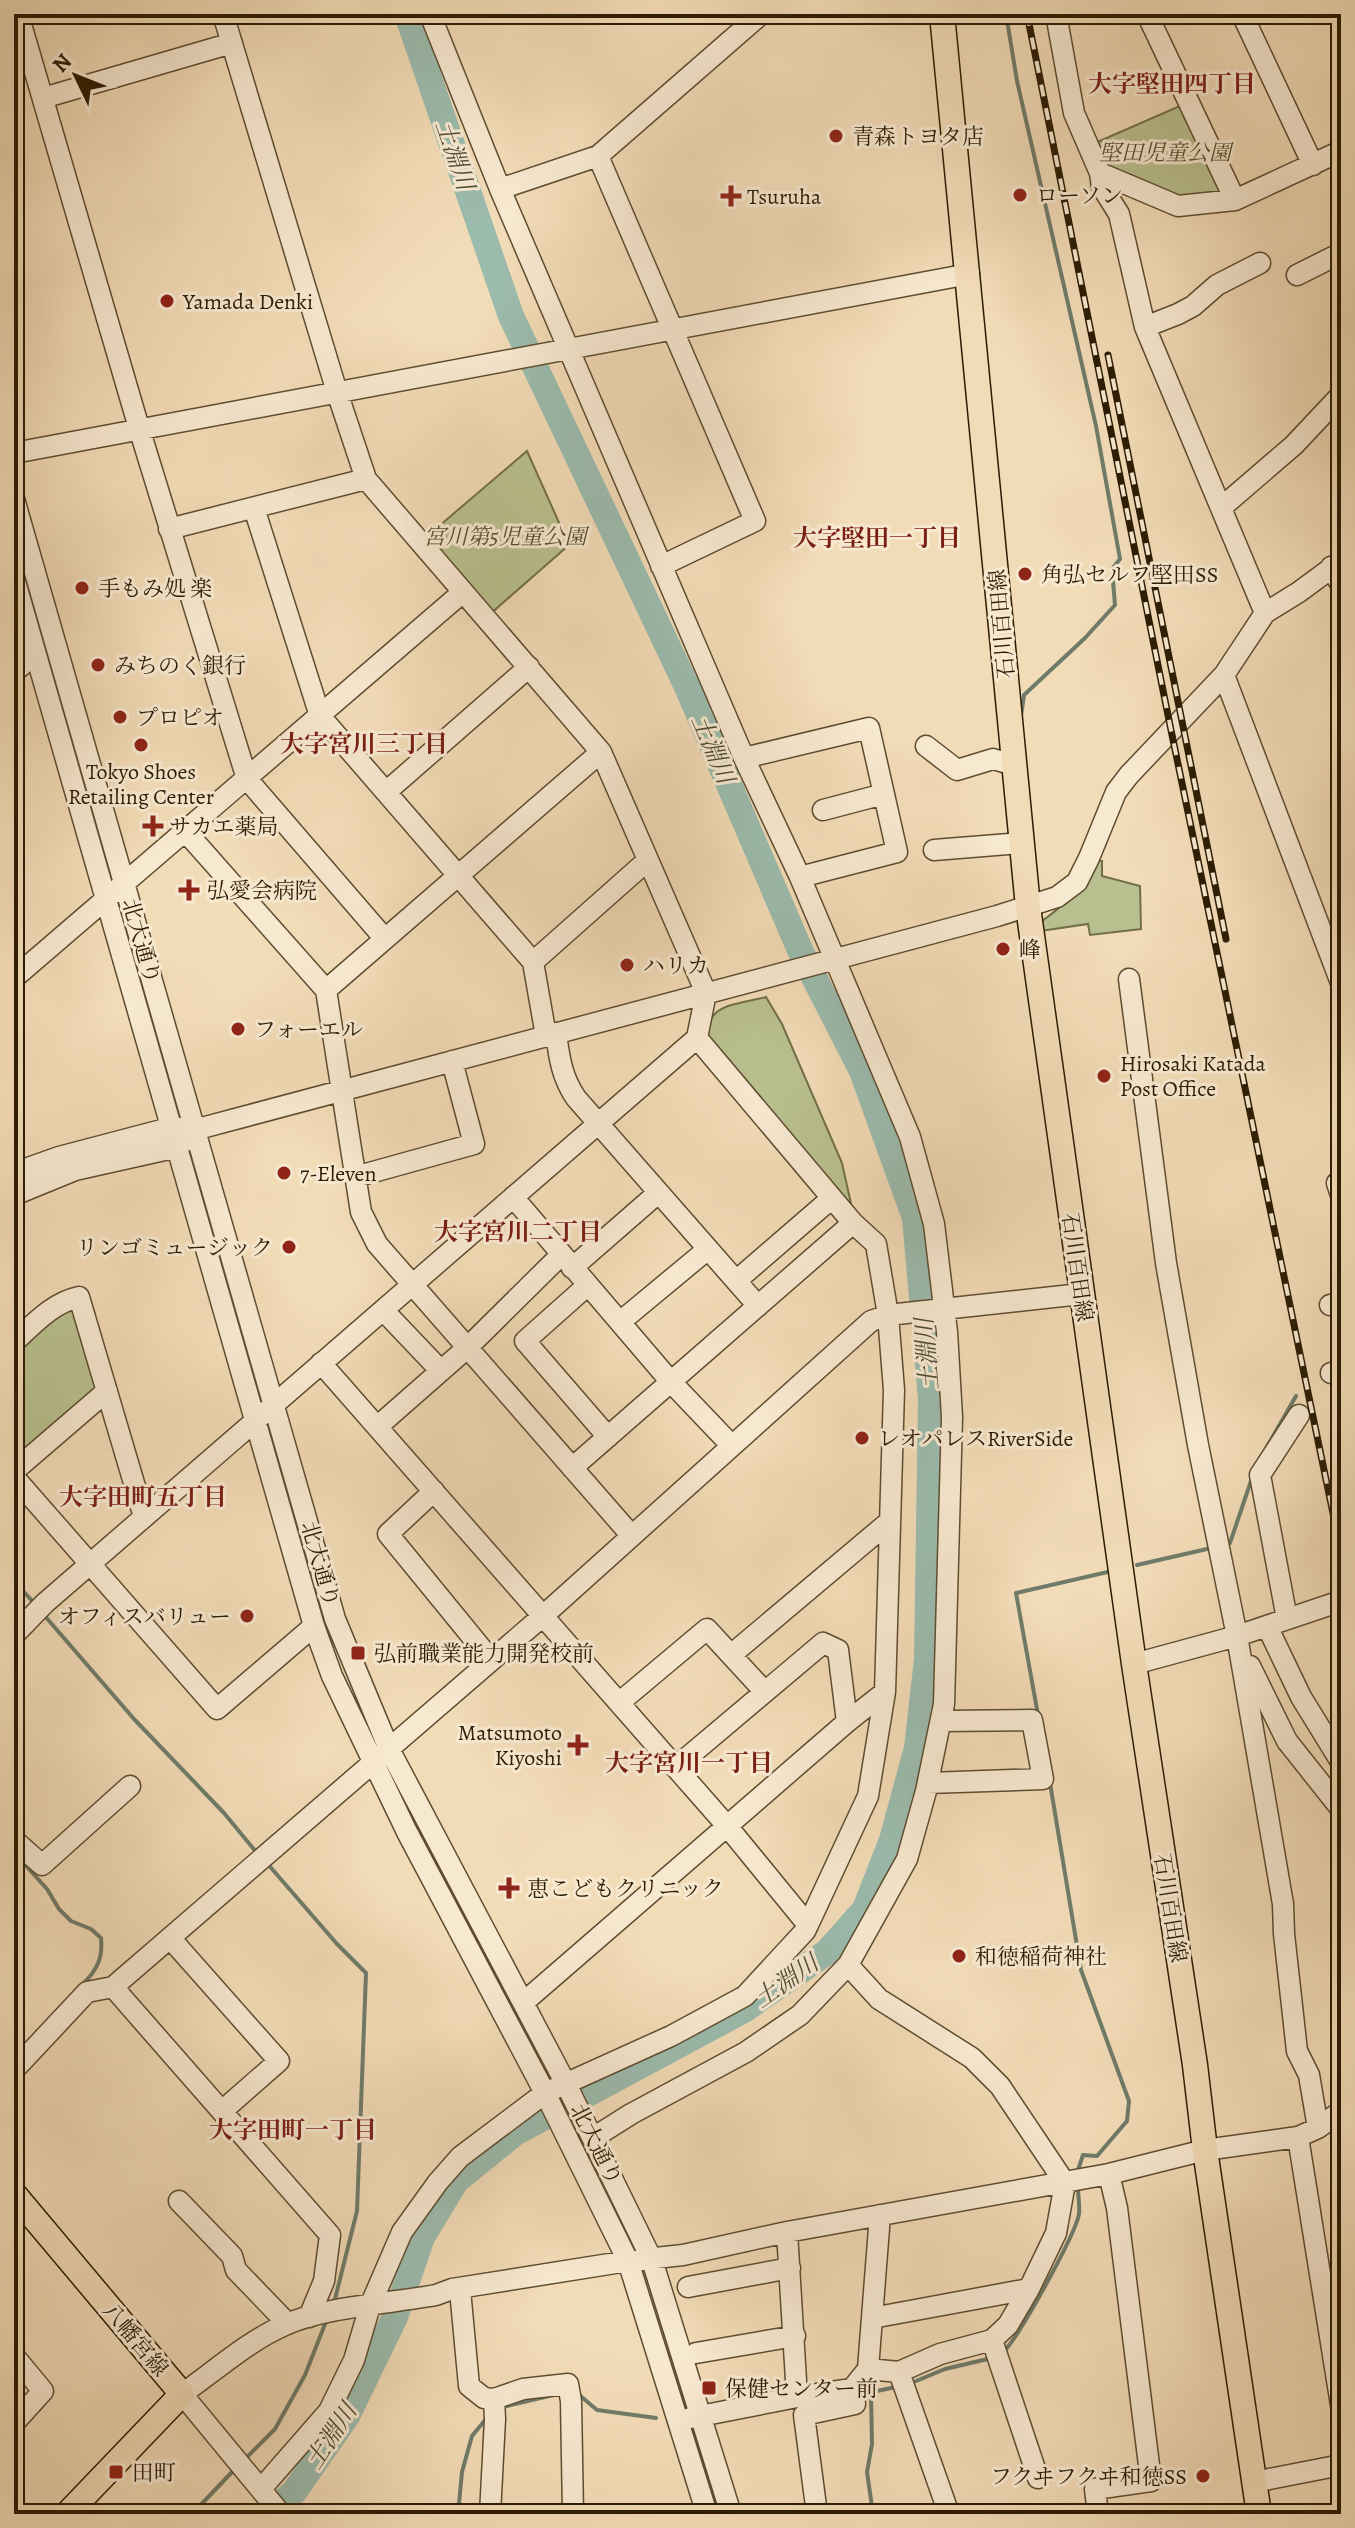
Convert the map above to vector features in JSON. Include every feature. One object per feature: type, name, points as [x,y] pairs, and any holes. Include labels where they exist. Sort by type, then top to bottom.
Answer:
[{"type":"main road","name":"石川百田線","points":[[942,14],[1028,907],[1134,1664],[1259,2514]]},
{"type":"main road","name":"八幡宮線","points":[[14,2194],[182,2394],[67,2514]]},
{"type":"street","points":[[18,14],[169,529],[247,779],[385,939]]},
{"type":"street","points":[[14,1635],[45,1603],[272,1404],[697,1038],[706,993],[601,752],[366,479],[223,14]]},
{"type":"street","points":[[430,14],[566,349],[744,758],[800,877],[831,960],[910,1137],[934,1224],[952,1417],[944,1704],[928,1783],[907,1859],[848,1965],[800,2015],[746,2052],[592,2135]]},
{"type":"street","points":[[500,189],[598,156],[761,14]]},
{"type":"street","points":[[1056,14],[1074,113],[1100,173],[1102,187],[1119,214],[1145,327],[1265,613]]},
{"type":"street","points":[[1147,14],[1235,200]]},
{"type":"street","points":[[1242,14],[1313,165]]},
{"type":"street","points":[[43,98],[232,43]]},
{"type":"street","points":[[1100,173],[1178,206],[1235,200],[1341,151]]},
{"type":"street","points":[[598,156],[755,521],[661,566]]},
{"type":"street","points":[[1297,275],[1341,253]]},
{"type":"street","points":[[1145,327],[1193,306],[1217,285],[1260,263]]},
{"type":"street","points":[[14,453],[969,274]]},
{"type":"street","points":[[1222,507],[1294,445],[1341,395]]},
{"type":"street","points":[[169,529],[366,479]]},
{"type":"street","points":[[14,499],[335,1619],[389,1749],[524,2002],[652,2260],[731,2514]]},
{"type":"street","points":[[254,508],[320,716],[533,962],[551,1035],[568,1086],[598,1125],[758,1306]]},
{"type":"street","points":[[14,1195],[75,1170],[194,1130],[1057,897],[1077,882],[1116,792],[1224,675],[1265,613],[1338,571]]},
{"type":"street","name":"北大通り","points":[[14,578],[314,1626],[332,1676],[407,1832],[546,2096],[628,2261],[707,2514]]},
{"type":"street","points":[[14,978],[463,592]]},
{"type":"street","points":[[14,672],[35,654]]},
{"type":"street","points":[[386,792],[529,667]]},
{"type":"street","points":[[1224,675],[1341,983]]},
{"type":"street","points":[[744,758],[869,728],[897,852],[800,877]]},
{"type":"street","points":[[926,746],[957,770],[993,759],[1014,765]]},
{"type":"street","points":[[326,990],[601,752]]},
{"type":"street","points":[[823,810],[884,794]]},
{"type":"street","points":[[186,832],[326,990],[361,1212],[377,1244],[631,1535]]},
{"type":"street","points":[[934,850],[1021,843]]},
{"type":"street","points":[[533,962],[648,860]]},
{"type":"street","points":[[1129,979],[1166,1263],[1193,1418],[1240,1635],[1283,1904],[1297,2051],[1309,2075],[1318,2128]]},
{"type":"street","points":[[263,2492],[329,2411],[354,2360],[366,2307],[402,2232],[438,2182],[460,2157],[546,2096],[671,2036],[745,1996],[808,1925],[868,1796],[885,1692],[894,1390],[892,1314],[876,1244],[853,1223],[697,1038]]},
{"type":"street","points":[[355,1177],[474,1144],[452,1061]]},
{"type":"street","points":[[14,1173],[59,1157],[176,1137]]},
{"type":"street","points":[[377,1427],[567,1261],[658,1193]]},
{"type":"street","points":[[513,1197],[671,1382],[732,1446]]},
{"type":"street","points":[[736,1281],[832,1198]]},
{"type":"street","points":[[572,1468],[853,1223]]},
{"type":"street","points":[[620,1322],[708,1249]]},
{"type":"street","points":[[588,1285],[525,1341],[608,1437]]},
{"type":"street","points":[[14,2070],[87,1992],[113,1987],[544,1615],[871,1321],[892,1314],[1081,1294]]},
{"type":"street","points":[[14,1342],[47,1311],[66,1300],[79,1297],[144,1517]]},
{"type":"street","points":[[383,1310],[441,1371]]},
{"type":"street","points":[[321,1363],[620,1702],[808,1925]]},
{"type":"street","points":[[14,1471],[107,1391]]},
{"type":"street","points":[[1299,1415],[1260,1475],[1277,1623],[1301,1697],[1341,1762]]},
{"type":"street","points":[[14,1477],[217,1709],[314,1626]]},
{"type":"street","points":[[434,1491],[388,1534],[491,1660]]},
{"type":"street","points":[[731,1655],[890,1521]]},
{"type":"street","points":[[1134,1664],[1240,1635],[1341,1601]]},
{"type":"street","points":[[620,1702],[707,1629],[765,1692]]},
{"type":"street","points":[[1240,1635],[1251,1672],[1287,1741],[1341,1809]]},
{"type":"street","points":[[676,1767],[823,1643],[838,1650],[847,1722]]},
{"type":"street","points":[[524,2002],[885,1692]]},
{"type":"street","points":[[928,1783],[1043,1779],[1032,1720],[941,1721]]},
{"type":"street","points":[[15,1844],[42,1865],[130,1786]]},
{"type":"street","points":[[170,1938],[279,2061],[222,2111]]},
{"type":"street","points":[[848,1965],[879,1999],[972,2058],[1000,2086],[1065,2183],[1056,2233],[1008,2325],[992,2340],[940,2354],[902,2380]]},
{"type":"street","points":[[113,1987],[330,2235],[317,2315]]},
{"type":"street","points":[[281,2514],[182,2394],[266,2334],[287,2323],[436,2295],[452,2289],[628,2261],[652,2260],[787,2232],[1065,2183],[1205,2150],[1298,2137],[1318,2128],[1341,2111]]},
{"type":"street","points":[[1298,2137],[1341,2405]]},
{"type":"street","points":[[1098,2514],[1095,2489],[1151,2481],[1117,2208],[1109,2174]]},
{"type":"street","points":[[179,2201],[232,2256],[236,2270],[287,2323]]},
{"type":"street","points":[[817,2514],[804,2415],[855,2404],[853,2394],[868,2369],[880,2215]]},
{"type":"street","points":[[787,2232],[797,2397]]},
{"type":"street","points":[[688,2287],[790,2268]]},
{"type":"street","points":[[872,2318],[1029,2289]]},
{"type":"street","points":[[460,2290],[469,2386],[495,2409],[490,2514]]},
{"type":"street","points":[[696,2353],[795,2336]]},
{"type":"street","points":[[992,2340],[1038,2478]]},
{"type":"street","points":[[14,2356],[43,2391],[14,2423]]},
{"type":"street","points":[[868,2369],[902,2380]]},
{"type":"street","points":[[902,2380],[949,2514]]},
{"type":"street","points":[[495,2409],[523,2389],[570,2392],[573,2514]]},
{"type":"street","points":[[678,2421],[797,2397],[853,2394]]},
{"type":"street","points":[[1254,2482],[1341,2465]]},
{"type":"green space","name":"堅田児童公園","points":[[1182,105],[1224,195],[1182,198],[1108,168],[1095,143]]},
{"type":"green space","name":"宮川第5児童公園","points":[[527,451],[569,545],[489,615],[425,538]]},
{"type":"green space","points":[[1095,861],[1102,861],[1102,876],[1140,886],[1141,929],[1090,935],[1088,924],[1040,931],[1039,923],[1072,896]]},
{"type":"green space","points":[[766,997],[782,1024],[842,1163],[852,1208],[710,1045],[708,1031],[715,1014],[732,1005]]},
{"type":"green space","points":[[70,1306],[76,1307],[99,1385],[14,1463],[14,1349]]},
{"type":"waterway","name":"土淵川","points":[[269,2514],[294,2492],[347,2416],[395,2317],[422,2237],[456,2181],[515,2133],[744,2010],[827,1952],[865,1909],[892,1840],[917,1748],[927,1659],[931,1399],[915,1218],[862,1071],[800,950],[688,689],[511,316],[407,14]]},
{"type":"waterway","points":[[1006,14],[1017,81],[1096,426],[1120,559],[1112,569],[1115,605],[1024,695],[1021,716]]},
{"type":"waterway","points":[[1256,1466],[1296,1396]]},
{"type":"waterway","points":[[1230,1543],[1252,1478]]},
{"type":"waterway","points":[[1137,1565],[1207,1549]]},
{"type":"waterway","points":[[1038,1715],[1016,1593],[1112,1571]]},
{"type":"waterway","points":[[14,1581],[34,1603]]},
{"type":"waterway","points":[[44,1615],[257,1853]]},
{"type":"waterway","points":[[1050,1783],[1081,1970],[1129,2101],[1127,2121],[1097,2156],[1083,2155],[1078,2170]]},
{"type":"waterway","points":[[18,1857],[71,1921],[91,1929],[101,1938],[98,1963],[83,1984]]},
{"type":"waterway","points":[[266,1862],[366,1973],[357,2211],[334,2303]]},
{"type":"waterway","points":[[1003,2352],[1033,2308],[1068,2242],[1079,2214],[1078,2188]]},
{"type":"waterway","points":[[243,2461],[275,2429],[305,2375],[327,2319]]},
{"type":"waterway","points":[[909,2384],[945,2369],[992,2358]]},
{"type":"waterway","points":[[858,2395],[896,2387]]},
{"type":"waterway","points":[[577,2393],[597,2410],[656,2418]]},
{"type":"waterway","points":[[871,2393],[872,2444],[867,2472],[873,2514]]},
{"type":"waterway","points":[[503,2407],[549,2396]]},
{"type":"waterway","points":[[458,2514],[462,2472],[472,2436],[486,2419]]},
{"type":"waterway","points":[[192,2514],[234,2470]]},
{"type":"railway","points":[[1027,14],[1341,1552]]},
{"type":"railway","points":[[1108,355],[1226,939]]},
{"type":"place","name":"青森トヨタ店","points":[[836,136]]},
{"type":"place","name":"ローソン","points":[[1020,195]]},
{"type":"place","name":"Tsuruha","points":[[731,196]]},
{"type":"place","name":"Yamada Denki","points":[[167,301]]},
{"type":"place","name":"角弘セルフ堅田SS","points":[[1025,574]]},
{"type":"place","name":"手もみ処 楽","points":[[82,588]]},
{"type":"place","name":"みちのく銀行","points":[[98,665]]},
{"type":"place","name":"プロピオ","points":[[120,717]]},
{"type":"place","name":"Tokyo Shoes Retailing Center","points":[[141,745]]},
{"type":"place","name":"サカエ薬局","points":[[153,826]]},
{"type":"place","name":"弘愛会病院","points":[[189,890]]},
{"type":"place","name":"峰","points":[[1003,949]]},
{"type":"place","name":"ハリカ","points":[[627,965]]},
{"type":"place","name":"フォーエル","points":[[238,1029]]},
{"type":"place","name":"Hirosaki Katada Post Office","points":[[1104,1076]]},
{"type":"place","name":"7-Eleven","points":[[284,1173]]},
{"type":"place","name":"リンゴミュージック","points":[[289,1247]]},
{"type":"place","name":"レオパレスRiverSide","points":[[862,1438]]},
{"type":"place","name":"オフィスバリュー","points":[[247,1616]]},
{"type":"place","name":"弘前職業能力開発校前","points":[[358,1653]]},
{"type":"place","name":"Matsumoto Kiyoshi","points":[[578,1745]]},
{"type":"place","name":"恵こどもクリニック","points":[[509,1888]]},
{"type":"place","name":"和徳稲荷神社","points":[[959,1956]]},
{"type":"place","name":"保健センター前","points":[[709,2388]]},
{"type":"place","name":"田町","points":[[116,2472]]},
{"type":"place","name":"フクヰフクヰ和徳SS","points":[[1203,2476]]},
{"type":"district","name":"大字堅田四丁目","points":[[1172,84]]},
{"type":"district","name":"大字堅田一丁目","points":[[877,538]]},
{"type":"district","name":"大字宮川三丁目","points":[[364,744]]},
{"type":"district","name":"大字宮川二丁目","points":[[518,1232]]},
{"type":"district","name":"大字田町五丁目","points":[[143,1497]]},
{"type":"district","name":"大字宮川一丁目","points":[[689,1763]]},
{"type":"district","name":"大字田町一丁目","points":[[293,2130]]}]
